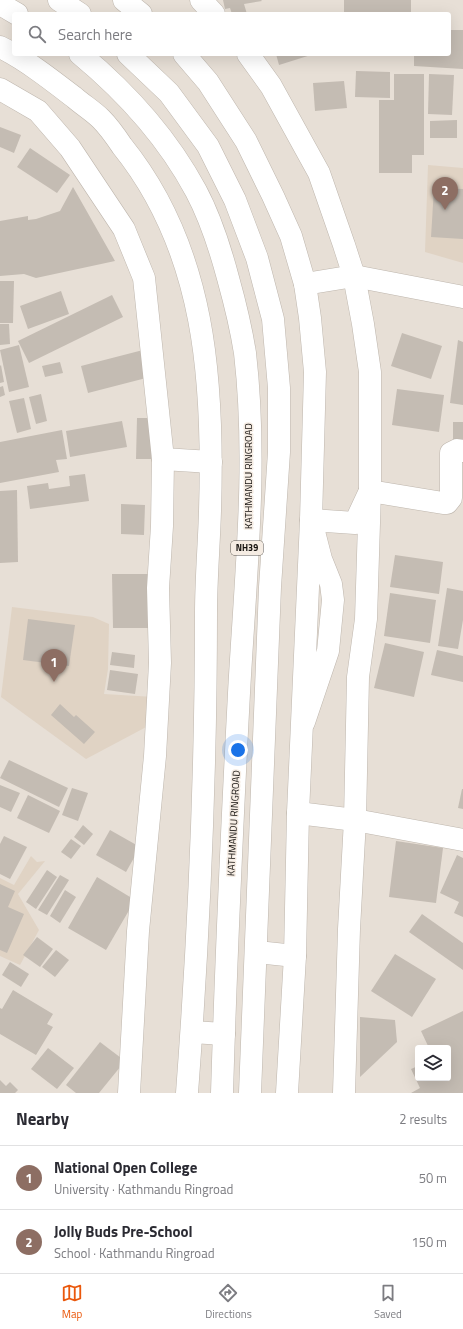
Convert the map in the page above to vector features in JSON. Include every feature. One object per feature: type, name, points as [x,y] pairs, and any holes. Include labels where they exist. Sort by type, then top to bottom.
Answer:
[{"type":"main road","points":[[59,0],[77,12]]},
{"type":"main road","points":[[124,0],[139,12]]},
{"type":"main road","points":[[201,0],[212,12]]},
{"type":"main road","points":[[0,4],[14,12]]},
{"type":"main road","points":[[0,47],[12,55]]},
{"type":"main road","points":[[14,56],[57,84],[102,120],[139,166],[174,231],[191,279],[204,342],[211,419],[210,512],[206,596],[206,720],[188,1093]]},
{"type":"main road","name":"KATHMANDU RINGROAD","points":[[82,56],[101,72],[148,119],[196,190],[220,248],[236,310],[244,353],[248,402],[250,497],[236,742],[222,1093]]},
{"type":"main road","name":"NH39","points":[[130,56],[168,93],[208,146],[235,200],[257,258],[273,319],[280,388],[280,452],[270,588],[257,952],[250,1093]]},
{"type":"main road","points":[[186,56],[208,82],[246,140],[291,236],[305,284],[310,318],[315,372],[311,520],[298,813],[295,956],[287,1093]]},
{"type":"main road","points":[[249,56],[271,86],[319,173],[354,276],[364,324],[370,372],[370,491],[366,619],[358,677],[355,820],[349,929],[344,1093]]},
{"type":"main road","points":[[0,89],[38,111],[70,148],[124,229],[144,278],[163,459],[162,526],[158,588],[160,664],[155,756],[138,931],[129,1093]]},
{"type":"main road","points":[[305,284],[354,276],[463,297]]},
{"type":"main road","points":[[370,491],[442,503],[447,502],[451,498],[451,453],[457,450],[463,451]]},
{"type":"main road","points":[[163,459],[211,462]]},
{"type":"main road","points":[[311,520],[355,523],[370,491]]},
{"type":"main road","points":[[298,813],[355,820],[463,840]]},
{"type":"main road","points":[[257,952],[295,956]]},
{"type":"main road","points":[[192,1032],[224,1034]]},
{"type":"shaded area","points":[[428,165],[463,168],[463,263],[425,252]]},
{"type":"shaded area","points":[[12,607],[93,617],[109,624],[108,669],[104,694],[154,697],[150,725],[86,759],[1,697]]},
{"type":"shaded area","points":[[31,856],[37,862],[45,861],[18,894],[39,930],[20,965],[0,956],[0,878],[14,885]]},
{"type":"building","points":[[223,0],[262,1],[244,4],[246,12],[231,12],[230,8],[225,9]]},
{"type":"building","points":[[344,0],[411,0],[411,12],[344,12]]},
{"type":"building","points":[[451,30],[463,30],[463,69],[414,66],[414,56],[451,56]]},
{"type":"building","points":[[277,56],[308,56],[279,65]]},
{"type":"building","points":[[356,71],[390,72],[390,98],[355,97]]},
{"type":"building","points":[[394,74],[424,74],[424,155],[412,155],[412,173],[379,173],[379,100],[394,100]]},
{"type":"building","points":[[429,74],[454,75],[452,115],[428,114]]},
{"type":"building","points":[[344,81],[347,108],[315,111],[313,83]]},
{"type":"building","points":[[457,120],[457,138],[430,138],[430,121]]},
{"type":"building","points":[[0,127],[21,135],[14,153],[0,147]]},
{"type":"building","points":[[30,148],[70,175],[57,193],[17,167]]},
{"type":"building","points":[[73,187],[115,261],[36,278],[24,274],[0,276],[0,221],[28,216],[28,220],[36,219],[60,211]]},
{"type":"building","points":[[434,188],[463,189],[463,239],[431,237]]},
{"type":"building","points":[[0,281],[14,281],[13,323],[0,323]]},
{"type":"building","points":[[61,291],[69,314],[28,329],[20,306]]},
{"type":"building","points":[[112,295],[123,317],[29,363],[18,341]]},
{"type":"building","points":[[0,324],[9,324],[10,344],[0,345]]},
{"type":"building","points":[[402,333],[442,346],[431,379],[391,366]]},
{"type":"building","points":[[458,340],[463,342],[463,405],[450,403]]},
{"type":"building","points":[[19,345],[29,387],[9,392],[0,350]]},
{"type":"building","points":[[143,350],[150,377],[88,393],[81,366]]},
{"type":"building","points":[[60,362],[63,373],[45,377],[42,366]]},
{"type":"building","points":[[1,365],[4,382],[0,383],[0,366]]},
{"type":"building","points":[[3,386],[5,395],[0,397],[0,387]]},
{"type":"building","points":[[397,389],[444,395],[439,432],[392,425]]},
{"type":"building","points":[[41,394],[47,421],[36,424],[29,397]]},
{"type":"building","points":[[24,398],[31,429],[17,433],[9,401]]},
{"type":"building","points":[[137,418],[152,418],[151,459],[136,459]]},
{"type":"building","points":[[122,421],[127,447],[70,457],[66,431]]},
{"type":"building","points":[[453,422],[463,422],[463,448],[453,448]]},
{"type":"building","points":[[62,430],[67,459],[56,460],[59,472],[0,483],[0,442]]},
{"type":"building","points":[[85,474],[89,501],[30,509],[27,486],[48,483],[49,489],[70,486],[69,476]]},
{"type":"building","points":[[17,490],[18,562],[0,563],[0,491]]},
{"type":"building","points":[[121,504],[145,505],[144,535],[121,534]]},
{"type":"building","points":[[395,555],[443,562],[439,594],[390,587]]},
{"type":"building","points":[[112,574],[148,574],[148,628],[113,628]]},
{"type":"building","points":[[447,588],[463,591],[463,620],[458,649],[438,646]]},
{"type":"building","points":[[390,593],[436,600],[430,643],[384,636]]},
{"type":"building","points":[[28,619],[75,625],[69,666],[23,660]]},
{"type":"building","points":[[385,643],[424,652],[414,697],[374,688]]},
{"type":"building","points":[[437,650],[463,656],[463,682],[431,675]]},
{"type":"building","points":[[112,652],[135,655],[134,668],[110,665]]},
{"type":"building","points":[[110,670],[138,674],[135,694],[107,690]]},
{"type":"building","points":[[60,704],[74,717],[76,715],[95,732],[84,744],[51,715]]},
{"type":"building","points":[[9,760],[68,788],[59,807],[0,778]]},
{"type":"building","points":[[0,785],[20,793],[11,812],[0,807]]},
{"type":"building","points":[[72,788],[88,793],[78,821],[62,815]]},
{"type":"building","points":[[463,789],[463,809],[458,808]]},
{"type":"building","points":[[28,795],[60,811],[49,833],[17,818]]},
{"type":"building","points":[[83,825],[93,834],[84,845],[74,837]]},
{"type":"building","points":[[110,830],[140,847],[126,872],[96,855]]},
{"type":"building","points":[[4,836],[27,847],[10,879],[0,874],[0,844]]},
{"type":"building","points":[[71,839],[81,846],[71,859],[61,852]]},
{"type":"building","points":[[396,841],[443,848],[436,903],[389,897]]},
{"type":"building","points":[[457,855],[463,858],[463,917],[454,913],[459,902],[440,893]]},
{"type":"building","points":[[47,870],[57,877],[36,909],[26,902]]},
{"type":"building","points":[[60,875],[69,880],[47,915],[38,910]]},
{"type":"building","points":[[97,877],[135,900],[106,950],[68,928]]},
{"type":"building","points":[[0,884],[15,891],[8,907],[24,914],[7,953],[0,950]]},
{"type":"building","points":[[65,890],[76,897],[60,923],[50,916]]},
{"type":"building","points":[[422,914],[463,943],[463,970],[409,932]]},
{"type":"building","points":[[37,937],[53,949],[40,967],[23,955]]},
{"type":"building","points":[[56,950],[69,960],[55,977],[42,967]]},
{"type":"building","points":[[395,954],[436,979],[412,1017],[371,991]]},
{"type":"building","points":[[10,962],[29,974],[21,987],[2,975]]},
{"type":"building","points":[[13,990],[53,1014],[47,1024],[53,1027],[36,1055],[0,1034],[0,1008],[2,1009]]},
{"type":"building","points":[[463,1011],[463,1093],[411,1093],[420,1088],[417,1081],[451,1081],[451,1045],[428,1045],[421,1031]]},
{"type":"building","points":[[360,1017],[395,1020],[397,1042],[360,1077]]},
{"type":"building","points":[[100,1042],[125,1061],[99,1093],[76,1093],[66,1085]]},
{"type":"building","points":[[48,1048],[74,1068],[57,1089],[31,1069]]},
{"type":"building","points":[[415,1067],[415,1077],[411,1069]]},
{"type":"building","points":[[0,1080],[6,1086],[10,1082],[18,1090],[15,1093],[0,1093]]},
{"type":"place","name":"Jolly Buds Pre-School","points":[[445,210]]},
{"type":"place","name":"National Open College","points":[[54,682]]}]
